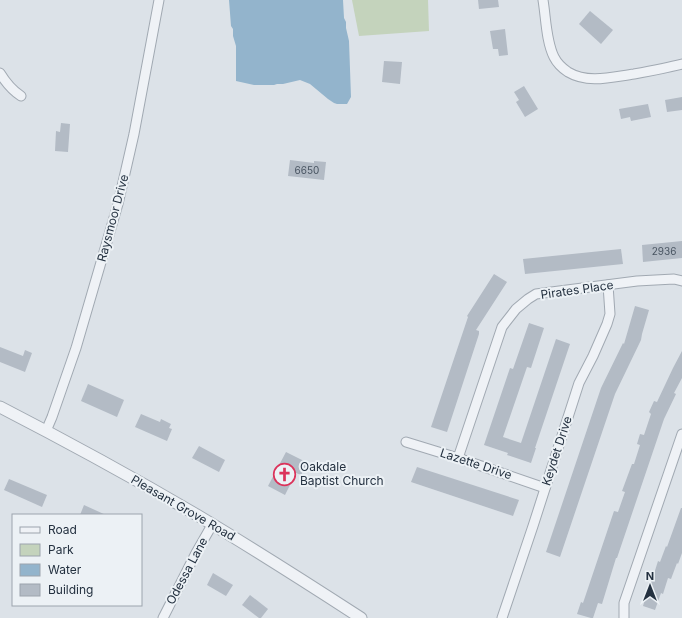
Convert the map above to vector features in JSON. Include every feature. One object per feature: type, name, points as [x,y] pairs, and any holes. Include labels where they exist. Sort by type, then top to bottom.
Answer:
[{"type":"street","name":"Raysmoor Drive","points":[[46,431],[76,348],[118,204],[138,115],[159,0]]},
{"type":"street","points":[[543,0],[550,47],[554,57],[558,64],[573,75],[597,79],[610,78],[682,64]]},
{"type":"street","points":[[0,73],[13,91],[21,96]]},
{"type":"street","name":"Pirates Place","points":[[458,458],[502,327],[516,309],[528,299],[536,294],[637,281],[674,279],[682,281]]},
{"type":"street","name":"Keydet Drive","points":[[502,618],[579,383],[607,324],[610,314],[608,285]]},
{"type":"street","name":"Pleasant Grove Road","points":[[0,407],[89,454],[212,525],[361,618]]},
{"type":"street","points":[[624,618],[624,603],[682,434]]},
{"type":"street","name":"Lazette Drive","points":[[406,442],[545,488]]},
{"type":"street","name":"Odessa Lane","points":[[163,618],[212,525]]},
{"type":"green space","points":[[352,0],[428,0],[429,31],[359,36]]},
{"type":"water","points":[[229,0],[343,0],[344,18],[349,41],[351,97],[347,104],[334,103],[310,84],[300,80],[274,85],[254,85],[236,81],[236,46],[233,36],[233,29],[231,26]]},
{"type":"building","points":[[478,0],[498,0],[499,7],[479,9]]},
{"type":"building","points":[[590,11],[613,30],[601,44],[579,24]]},
{"type":"building","points":[[505,29],[508,55],[499,56],[498,49],[493,49],[490,31]]},
{"type":"building","points":[[384,61],[402,62],[400,84],[382,82]]},
{"type":"building","points":[[524,86],[538,109],[525,117],[516,102],[519,100],[514,92]]},
{"type":"building","points":[[682,97],[682,110],[667,112],[665,100]]},
{"type":"building","points":[[648,104],[651,117],[631,121],[630,117],[621,119],[619,109]]},
{"type":"building","points":[[61,123],[70,124],[68,152],[55,151],[56,131],[60,132]]},
{"type":"building","points":[[290,160],[314,163],[314,161],[326,162],[324,180],[288,176]]},
{"type":"building","points":[[682,241],[682,258],[643,262],[642,245]]},
{"type":"building","points":[[621,249],[623,264],[525,274],[523,259]]},
{"type":"building","points":[[494,274],[507,282],[476,330],[479,331],[479,334],[447,432],[431,427],[468,317],[467,316]]},
{"type":"building","points":[[635,306],[649,310],[641,340],[615,394],[560,557],[546,552],[601,388],[623,343],[624,344]]},
{"type":"building","points":[[529,323],[544,328],[531,368],[527,367],[503,437],[521,443],[556,339],[570,344],[531,463],[484,445],[510,368],[513,369]]},
{"type":"building","points":[[0,347],[23,356],[25,350],[32,353],[25,372],[0,362]]},
{"type":"building","points":[[682,351],[682,378],[674,393],[676,394],[664,419],[616,558],[602,604],[598,603],[593,618],[577,614],[581,602],[583,603],[614,511],[618,512],[625,492],[622,491],[632,464],[634,464],[640,445],[637,444],[640,434],[644,435],[651,414],[649,412],[654,401],[657,402]]},
{"type":"building","points":[[88,384],[124,400],[117,417],[81,401]]},
{"type":"building","points":[[141,414],[160,422],[161,419],[171,424],[169,428],[172,429],[167,441],[135,427]]},
{"type":"building","points":[[199,446],[225,460],[219,472],[192,458]]},
{"type":"building","name":"Oakdale Baptist Church","points":[[286,452],[308,463],[301,475],[296,473],[285,495],[268,486]]},
{"type":"building","points":[[417,467],[519,500],[513,516],[411,482]]},
{"type":"building","points":[[9,479],[47,495],[42,507],[4,490]]},
{"type":"building","points":[[84,505],[104,514],[80,514]]},
{"type":"building","points":[[681,508],[682,553],[671,579],[668,578],[663,594],[661,593],[655,610],[643,606],[647,588],[651,576],[653,577],[658,561],[660,562],[666,546],[667,547]]},
{"type":"building","points":[[213,573],[233,585],[226,596],[207,585]]},
{"type":"building","points":[[250,595],[268,609],[261,618],[242,605]]},
{"type":"place","name":"Oakdale Baptist Church","points":[[285,474]]}]
